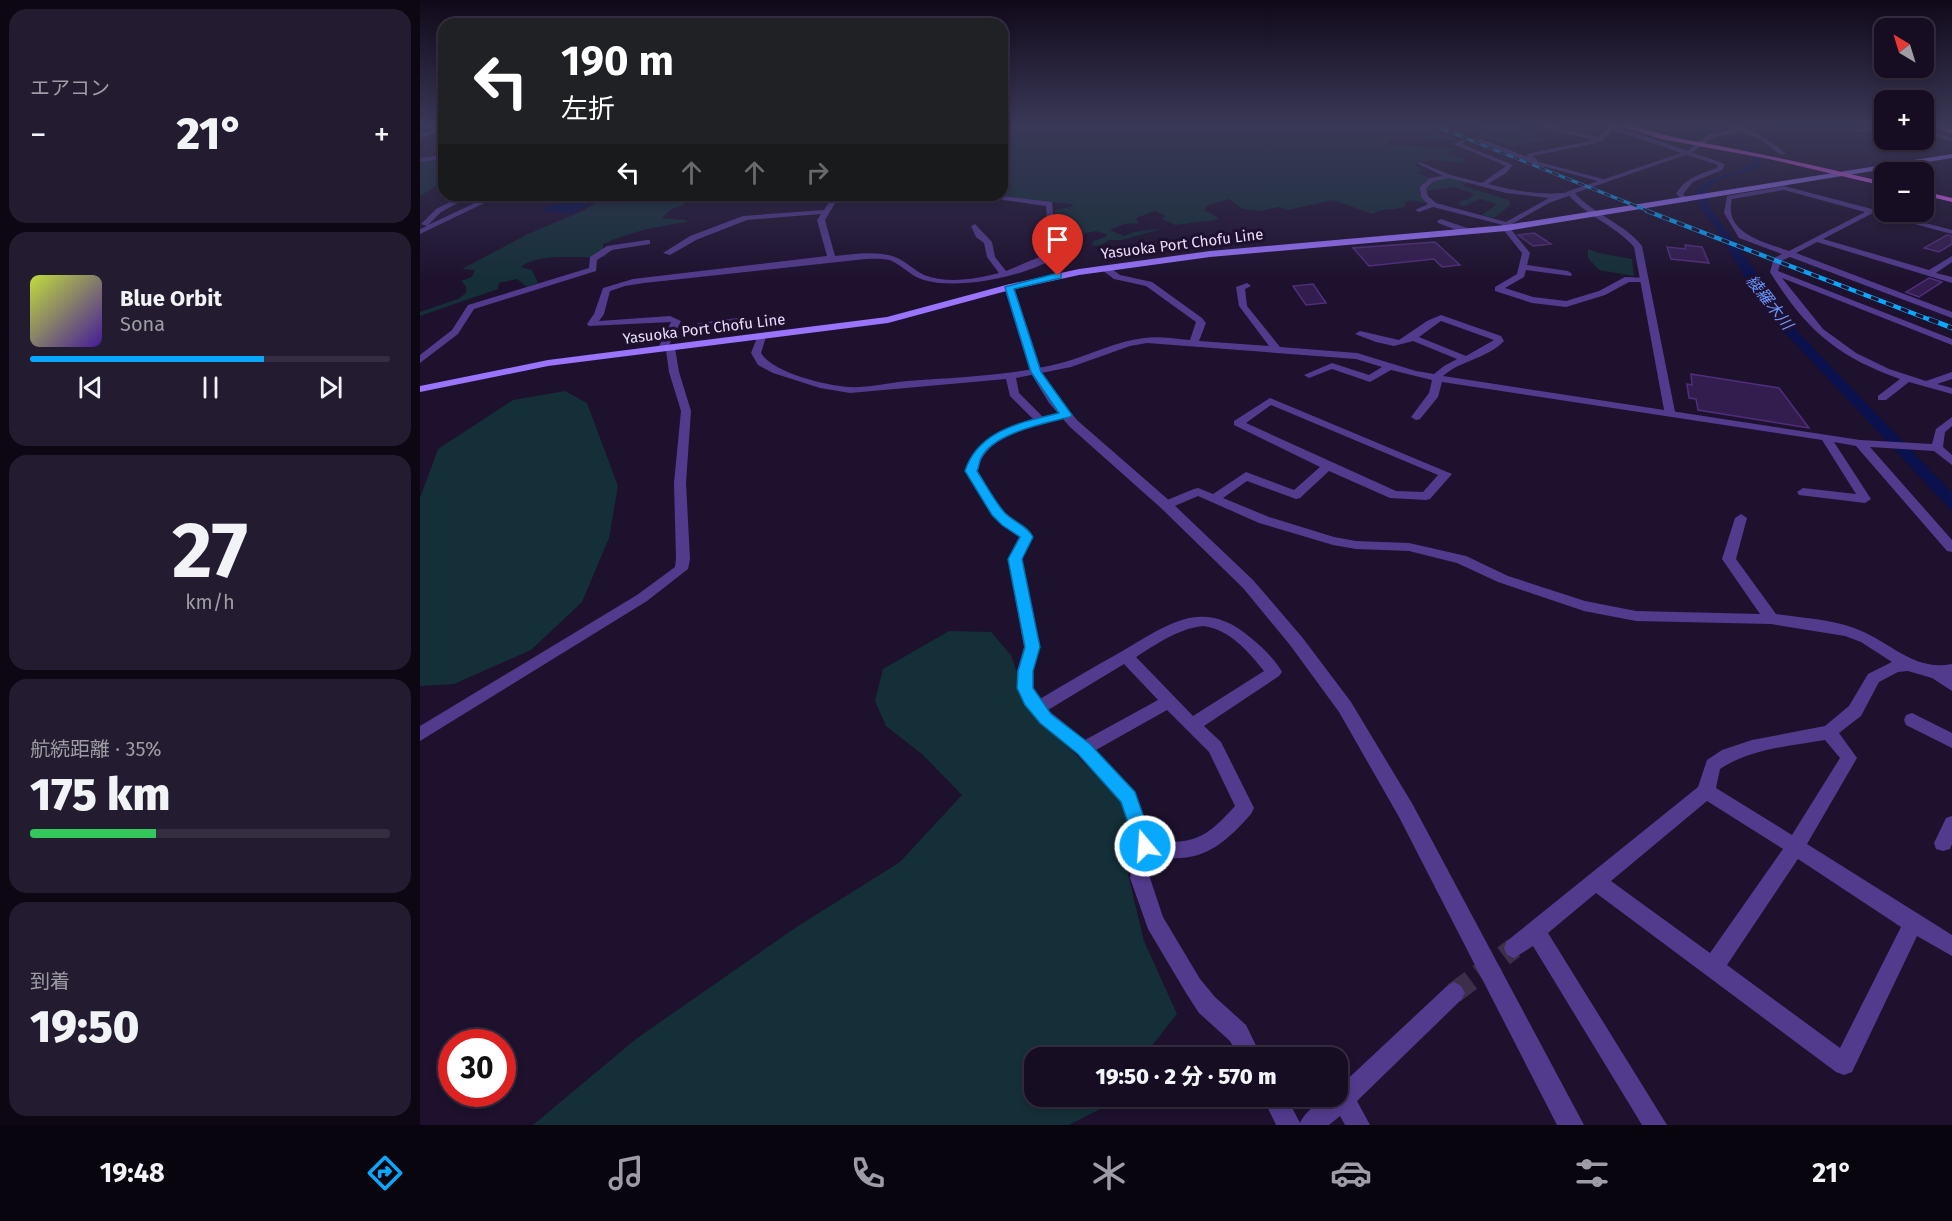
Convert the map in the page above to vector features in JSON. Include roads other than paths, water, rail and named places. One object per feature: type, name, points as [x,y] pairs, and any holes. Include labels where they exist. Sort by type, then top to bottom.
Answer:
[{"type":"main road","name":"Yasuoka Port Chofu Line","points":[[420,389],[548,363],[897,318],[1002,278],[1210,255],[1470,232],[1819,178]]},
{"type":"main road","points":[[1934,194],[1952,198]]},
{"type":"street","points":[[1434,178],[1422,188],[1425,197],[1433,205],[1506,226],[1526,253],[1521,275],[1498,289],[1532,300],[1566,304],[1602,293],[1628,279],[1646,280]]},
{"type":"street","points":[[1461,178],[1514,193],[1557,197],[1571,194],[1572,190],[1605,178]]},
{"type":"street","points":[[1484,184],[1493,178]]},
{"type":"street","points":[[1596,178],[1601,180]]},
{"type":"street","points":[[1687,200],[1679,194],[1686,184],[1696,178]]},
{"type":"street","points":[[1952,232],[1784,188],[1730,197],[1726,215],[1742,236],[1952,315]]},
{"type":"street","points":[[1571,194],[1594,214],[1632,238],[1638,246],[1669,412]]},
{"type":"street","points":[[1506,226],[1557,197]]},
{"type":"street","points":[[420,734],[642,598],[681,569],[683,559],[680,483],[686,411],[666,348],[676,321],[670,319],[592,324],[599,314],[606,290],[622,284],[832,259],[887,257],[901,262],[909,272],[938,282],[1002,278],[1061,251],[1053,240],[1049,204],[1008,199]]},
{"type":"street","points":[[428,227],[425,223],[427,219],[459,201]]},
{"type":"street","points":[[420,232],[485,201]]},
{"type":"street","points":[[832,259],[820,220],[833,201]]},
{"type":"street","points":[[1419,210],[1433,205]]},
{"type":"street","points":[[1872,211],[1777,260],[1774,272],[1826,338],[1875,366],[1952,391]]},
{"type":"street","points":[[667,253],[704,234],[746,218],[825,212]]},
{"type":"street","points":[[1453,225],[1478,217]]},
{"type":"street","points":[[1441,220],[1470,232]]},
{"type":"street","points":[[975,226],[980,236],[988,242],[991,257],[1002,278],[1036,372],[1066,415],[1225,561],[1264,602],[1345,707],[1395,791],[1571,1125]]},
{"type":"street","points":[[1817,240],[1952,280]]},
{"type":"street","points":[[420,360],[455,332],[471,307],[593,269],[593,259],[606,250],[647,242]]},
{"type":"street","points":[[1929,274],[1952,258]]},
{"type":"street","points":[[1523,267],[1568,274]]},
{"type":"street","points":[[1105,268],[1117,277],[1149,284],[1199,320],[1201,323],[1193,344]]},
{"type":"street","points":[[1774,272],[1952,342]]},
{"type":"street","points":[[1247,286],[1239,287],[1244,306],[1277,350]]},
{"type":"street","points":[[1360,334],[1398,343],[1412,337],[1435,319],[1441,318],[1498,338],[1499,340],[1490,349],[1441,372],[1437,378],[1436,391],[1420,404],[1416,417]]},
{"type":"street","points":[[760,337],[756,353],[762,363],[803,381],[839,390],[1036,372],[1067,365],[1138,340],[1357,356],[1414,374],[1437,378],[1864,443],[1937,448],[1952,461]]},
{"type":"street","points":[[1412,337],[1467,360]]},
{"type":"street","points":[[1309,375],[1332,366],[1370,379],[1390,366]]},
{"type":"street","points":[[1928,384],[1952,375]]},
{"type":"street","points":[[1010,376],[1014,394],[1041,421]]},
{"type":"street","points":[[1882,398],[1908,378]]},
{"type":"street","points":[[1270,401],[1446,474],[1426,496],[1394,495],[1328,466],[1238,423],[1270,401]]},
{"type":"street","points":[[1066,415],[1019,426],[983,447],[971,471],[997,512],[1026,537],[1015,559],[1032,647],[1025,671],[1025,688],[1037,709],[1046,719],[1084,749],[1129,798],[1145,846],[1140,878],[1155,922],[1207,1005],[1238,1033],[1245,1047]]},
{"type":"street","points":[[1937,448],[1940,431],[1952,420]]},
{"type":"street","points":[[1803,492],[1865,499],[1825,437]]},
{"type":"street","points":[[1864,443],[1952,548]]},
{"type":"street","points":[[1214,499],[1246,476],[1296,495],[1328,466]]},
{"type":"street","points":[[1166,506],[1198,492],[1264,520],[1333,541],[1356,545],[1409,547],[1461,560],[1503,579],[1584,606],[1636,615],[1676,618],[1772,619],[1847,631],[1866,638],[1908,665]]},
{"type":"street","points":[[1741,518],[1729,559],[1772,619]]},
{"type":"street","points":[[1037,709],[1080,680],[1126,657],[1146,642],[1179,625],[1208,620],[1218,622],[1255,648],[1274,672],[1192,724]]},
{"type":"street","points":[[1126,657],[1215,747],[1245,808],[1227,829],[1185,851],[1145,846]]},
{"type":"street","points":[[1514,948],[1706,791],[1713,765],[1728,755],[1752,747],[1829,732],[1855,711],[1873,678],[1894,667],[1908,665],[1944,672],[1952,686]]},
{"type":"street","points":[[1084,749],[1169,701]]},
{"type":"street","points":[[1912,720],[1952,741]]},
{"type":"street","points":[[1713,967],[1795,847],[1849,759],[1829,732]]},
{"type":"street","points":[[1706,791],[1952,946]]},
{"type":"street","points":[[1943,843],[1952,824]]},
{"type":"street","points":[[1596,881],[1844,1064],[1913,923]]},
{"type":"street","points":[[1535,931],[1656,1125]]},
{"type":"street","points":[[1348,1093],[1455,993]]},
{"type":"street","points":[[1279,1107],[1289,1125]]},
{"type":"street","points":[[1311,1125],[1332,1107]]},
{"type":"street","points":[[1347,1107],[1359,1125]]},
{"type":"water","name":"綾羅木川","points":[[1726,178],[1710,187],[1708,196],[1710,207],[1799,333],[1952,493],[1952,511],[1765,311],[1715,227],[1698,206],[1696,189],[1708,180]]},
{"type":"water","points":[[569,201],[595,201],[572,214],[545,212],[543,208]]},
{"type":"tunnel","points":[[1454,993],[1514,948]]},
{"type":"railway","points":[[1567,178],[1651,212]]},
{"type":"railway","points":[[1647,211],[1933,321]]},
{"type":"railway","points":[[1929,319],[1952,328]]}]
